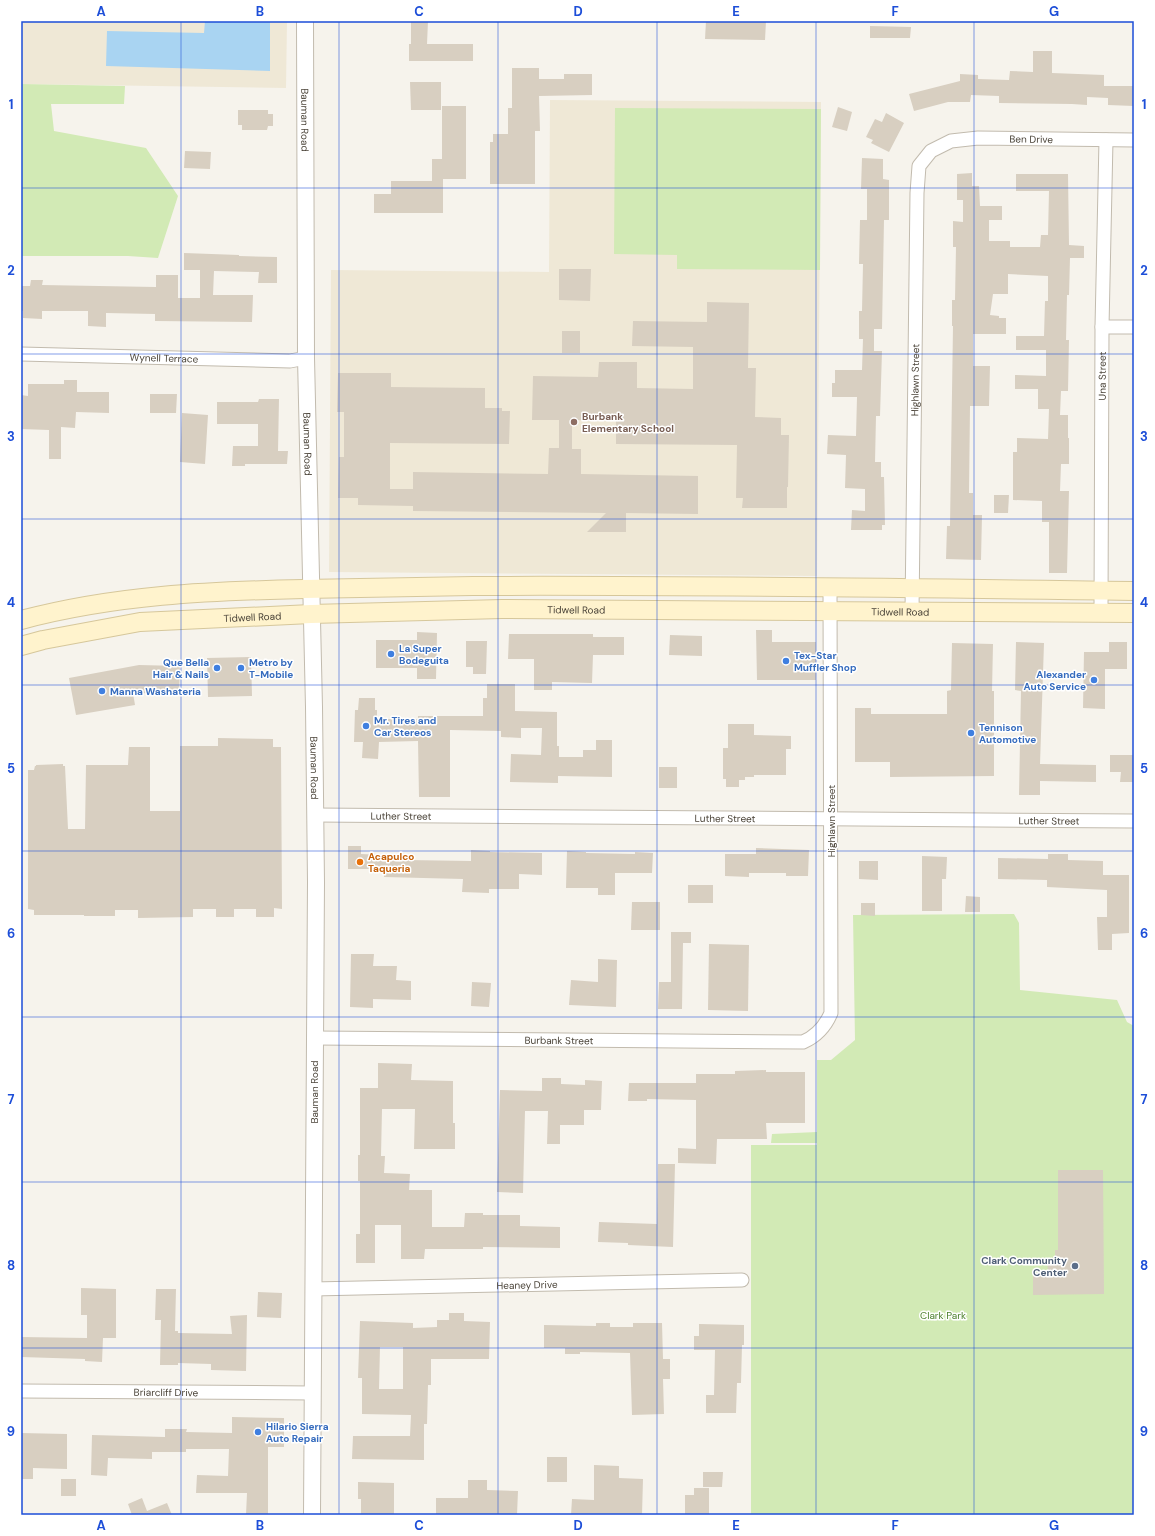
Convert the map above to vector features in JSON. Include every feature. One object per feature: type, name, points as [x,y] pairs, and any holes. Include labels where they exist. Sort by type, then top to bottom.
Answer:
[{"type":"main road","points":[[21,620],[43,614],[139,597],[215,591],[500,586],[665,586],[912,587],[1134,591]]},
{"type":"main road","points":[[500,586],[502,609]]},
{"type":"main road","points":[[664,611],[665,586]]},
{"type":"main road","points":[[139,597],[140,622]]},
{"type":"main road","name":"Tidwell Road","points":[[21,646],[42,640],[140,622],[311,614],[502,609],[1134,613]]},
{"type":"street","name":"Bauman Road","points":[[305,21],[306,358],[315,815],[312,1515]]},
{"type":"street","name":"Ben Drive","points":[[931,151],[951,141],[978,138],[1134,140]]},
{"type":"street","name":"Una Street","points":[[1100,612],[1102,590],[1102,327],[1106,140]]},
{"type":"street","name":"Highlawn Street","points":[[912,612],[917,188],[919,166],[931,151]]},
{"type":"street","points":[[1102,327],[1134,327]]},
{"type":"street","name":"Wynell Terrace","points":[[21,354],[290,361],[306,358]]},
{"type":"street","name":"Highlawn Street","points":[[803,1042],[812,1038],[821,1031],[827,1023],[830,1013],[830,587]]},
{"type":"street","name":"Luther Street","points":[[315,815],[1134,821]]},
{"type":"street","name":"Burbank Street","points":[[314,1038],[803,1042]]},
{"type":"street","name":"Heaney Drive","points":[[313,1289],[742,1280]]},
{"type":"street","name":"Briarcliff Drive","points":[[21,1391],[312,1393]]},
{"type":"shaded area","points":[[21,21],[287,21],[286,88],[21,84]]},
{"type":"shaded area","name":"Burbank Elementary School","points":[[550,100],[821,102],[817,576],[329,572],[331,270],[549,272]]},
{"type":"green space","points":[[21,84],[125,86],[124,104],[51,104],[54,131],[146,148],[178,196],[158,258],[128,256],[21,256]]},
{"type":"green space","points":[[615,108],[821,109],[820,270],[677,269],[677,255],[614,254]]},
{"type":"green space","name":"Clark Park","points":[[1014,914],[1019,923],[1020,990],[1117,1000],[1127,1022],[1134,1026],[1134,1515],[751,1515],[751,1145],[817,1145],[817,1143],[771,1143],[772,1134],[817,1132],[817,1060],[831,1060],[855,1040],[853,915]]},
{"type":"water","points":[[205,21],[270,21],[270,71],[106,66],[107,31],[204,33]]},
{"type":"building","points":[[411,21],[428,21],[427,44],[473,44],[473,61],[409,61]]},
{"type":"building","points":[[706,21],[766,21],[765,40],[705,39]]},
{"type":"building","points":[[870,26],[911,27],[910,38],[870,38]]},
{"type":"building","points":[[1033,51],[1052,51],[1052,73],[1104,75],[1104,86],[1134,86],[1134,106],[1108,105],[1108,98],[1087,97],[1087,105],[999,103],[999,96],[971,95],[970,102],[948,102],[914,111],[909,94],[960,81],[960,74],[978,75],[978,79],[1009,80],[1010,71],[1033,72]]},
{"type":"building","points":[[512,68],[539,68],[539,79],[564,79],[564,74],[592,74],[592,95],[539,96],[540,131],[535,131],[535,184],[490,184],[490,142],[493,142],[493,134],[508,134],[508,108],[512,108]]},
{"type":"building","points":[[410,82],[441,82],[441,110],[411,110]]},
{"type":"building","points":[[442,106],[466,106],[466,179],[443,179],[443,213],[374,213],[374,194],[391,194],[391,181],[432,181],[432,159],[442,159]]},
{"type":"building","points":[[838,107],[852,112],[847,131],[832,127]]},
{"type":"building","points":[[238,110],[268,110],[268,114],[273,114],[273,126],[268,126],[267,130],[242,130],[242,125],[238,125]]},
{"type":"building","points":[[886,113],[904,123],[889,152],[871,143],[873,140],[866,137],[875,119],[882,122]]},
{"type":"building","points":[[185,151],[211,152],[210,169],[184,168]]},
{"type":"building","points":[[862,158],[883,159],[883,179],[889,180],[889,220],[884,220],[882,329],[874,329],[874,351],[882,351],[880,416],[876,416],[875,462],[881,462],[881,477],[884,477],[885,525],[882,525],[882,530],[851,530],[852,510],[865,511],[865,489],[845,488],[846,455],[827,454],[828,435],[856,436],[857,397],[832,397],[832,383],[835,383],[835,370],[862,370],[863,339],[859,339],[859,311],[862,311],[863,264],[859,264],[860,220],[867,220],[867,189],[861,189]]},
{"type":"building","points":[[972,173],[972,186],[979,186],[980,206],[1002,206],[1002,220],[989,220],[989,241],[1010,241],[1010,247],[1040,247],[1041,235],[1048,235],[1049,191],[1016,191],[1016,174],[1068,174],[1069,245],[1084,246],[1084,258],[1070,258],[1066,340],[1069,340],[1068,391],[1061,391],[1060,415],[1068,415],[1069,438],[1069,464],[1061,464],[1060,491],[1069,491],[1067,573],[1049,573],[1049,522],[1042,522],[1042,501],[1013,500],[1013,452],[1017,452],[1017,438],[1048,439],[1049,409],[1038,409],[1038,389],[1015,389],[1015,375],[1046,376],[1046,350],[1016,350],[1016,336],[1044,336],[1045,301],[1048,301],[1048,276],[1008,274],[1008,294],[993,294],[990,315],[999,316],[999,318],[1006,318],[1006,334],[973,334],[973,366],[990,366],[989,406],[970,406],[969,493],[973,493],[973,515],[982,515],[981,560],[946,559],[947,526],[950,526],[953,326],[952,300],[955,300],[956,247],[953,247],[953,221],[963,222],[963,200],[957,200],[957,174]]},
{"type":"building","points":[[184,253],[277,257],[277,283],[258,283],[259,272],[214,271],[213,295],[253,295],[252,322],[155,321],[155,314],[106,313],[106,327],[88,326],[88,311],[42,311],[42,319],[23,318],[23,311],[21,311],[21,286],[30,286],[31,280],[43,280],[42,285],[156,287],[156,275],[178,275],[178,298],[200,298],[200,270],[184,270]]},
{"type":"building","points":[[559,269],[591,269],[590,301],[559,300]]},
{"type":"building","points":[[707,302],[749,303],[748,368],[756,368],[755,417],[781,418],[781,435],[789,435],[787,508],[742,508],[743,498],[736,498],[737,445],[616,444],[616,421],[572,420],[572,449],[581,449],[581,474],[698,476],[698,514],[626,513],[626,532],[587,532],[606,513],[413,511],[413,506],[358,505],[358,498],[338,498],[339,457],[344,457],[344,412],[337,412],[338,373],[391,373],[391,387],[485,388],[485,408],[502,408],[502,411],[510,411],[509,444],[390,443],[390,489],[413,489],[413,472],[548,474],[549,448],[559,448],[559,420],[532,420],[533,376],[598,377],[599,362],[637,362],[637,388],[693,389],[693,347],[632,346],[633,321],[707,322]]},
{"type":"building","points":[[562,331],[580,331],[580,353],[562,353]]},
{"type":"building","points":[[64,380],[77,380],[77,392],[109,392],[109,413],[76,412],[75,428],[61,427],[61,459],[49,459],[49,430],[21,429],[21,395],[28,396],[28,384],[64,384]]},
{"type":"building","points":[[150,394],[177,394],[176,413],[150,413]]},
{"type":"building","points":[[259,399],[279,399],[278,451],[288,451],[287,464],[245,464],[245,466],[232,466],[233,446],[258,446],[258,424],[217,424],[217,402],[258,402]]},
{"type":"building","points":[[182,413],[208,415],[205,464],[180,462]]},
{"type":"building","points":[[994,495],[1009,495],[1008,513],[994,513]]},
{"type":"building","name":"Tex-Star Muffler Shop","points":[[756,630],[772,630],[772,642],[816,642],[816,680],[757,680]]},
{"type":"building","points":[[417,632],[437,633],[436,679],[417,679],[417,668],[376,668],[376,640],[417,640]]},
{"type":"building","points":[[509,634],[593,634],[593,637],[624,637],[624,655],[593,655],[592,683],[552,682],[552,690],[534,690],[534,659],[508,659]]},
{"type":"building","points":[[670,635],[702,636],[702,656],[669,655]]},
{"type":"building","points":[[466,641],[487,641],[486,674],[473,674],[473,667],[466,667]]},
{"type":"building","points":[[1016,642],[1044,643],[1040,764],[1096,765],[1096,782],[1040,781],[1040,795],[1019,795],[1021,691],[1015,690]]},
{"type":"building","name":"Alexander Auto Service","points":[[1109,642],[1127,642],[1127,669],[1105,669],[1105,709],[1083,708],[1084,652],[1109,652]]},
{"type":"building","points":[[952,643],[993,644],[992,691],[994,691],[994,776],[890,777],[890,762],[855,762],[855,708],[871,708],[871,714],[947,714],[947,691],[951,690]]},
{"type":"building","points":[[251,657],[252,696],[208,697],[207,658]]},
{"type":"building","name":"Manna Washateria","points":[[139,665],[180,666],[179,694],[133,693],[135,705],[76,715],[69,678]]},
{"type":"building","points":[[487,684],[515,684],[515,711],[557,712],[557,746],[559,746],[559,757],[583,757],[583,750],[596,750],[596,740],[612,740],[612,777],[558,776],[558,783],[510,782],[511,754],[541,755],[542,728],[521,728],[521,738],[501,737],[501,731],[450,730],[450,797],[419,797],[418,741],[379,742],[378,759],[362,758],[363,742],[354,742],[355,710],[358,710],[359,698],[375,698],[377,719],[418,719],[418,716],[483,716],[483,698],[487,698]]},
{"type":"building","points":[[728,724],[754,724],[754,735],[791,736],[791,749],[786,749],[786,775],[754,775],[754,777],[745,777],[745,780],[739,780],[739,787],[726,787],[726,779],[723,779],[723,748],[728,748]]},
{"type":"building","points":[[218,738],[273,739],[273,747],[281,747],[282,909],[274,908],[274,917],[256,917],[256,909],[234,909],[234,917],[216,917],[216,909],[193,909],[193,917],[138,918],[138,910],[115,910],[115,916],[84,916],[34,915],[34,910],[28,909],[28,770],[34,770],[36,765],[63,764],[63,766],[65,766],[68,829],[85,829],[86,765],[128,765],[129,747],[150,747],[150,811],[180,811],[180,746],[218,746]]},
{"type":"building","points":[[1110,755],[1134,755],[1134,782],[1120,782],[1121,772],[1110,772]]},
{"type":"building","points":[[659,767],[677,767],[677,788],[659,788]]},
{"type":"building","points":[[348,846],[361,846],[361,854],[407,856],[407,860],[471,861],[471,850],[542,853],[542,875],[519,874],[519,889],[489,889],[489,893],[462,892],[463,879],[384,877],[384,869],[348,869]]},
{"type":"building","points":[[756,848],[809,850],[808,876],[786,876],[786,873],[749,873],[749,877],[725,876],[725,854],[756,854]]},
{"type":"building","points":[[567,851],[586,853],[653,853],[652,873],[615,873],[615,895],[598,895],[598,888],[566,888]]},
{"type":"building","points":[[1048,854],[1068,854],[1068,860],[1103,861],[1103,875],[1129,875],[1129,933],[1112,934],[1112,950],[1098,950],[1097,917],[1107,917],[1107,890],[1047,887],[1047,880],[998,879],[998,858],[1048,859]]},
{"type":"building","points":[[922,856],[947,857],[946,879],[942,879],[942,911],[922,911]]},
{"type":"building","points":[[859,861],[878,861],[878,880],[859,879]]},
{"type":"building","points":[[688,885],[713,885],[713,903],[688,903]]},
{"type":"building","points":[[966,896],[980,897],[980,912],[965,912]]},
{"type":"building","points":[[632,902],[660,902],[660,930],[631,930]]},
{"type":"building","points":[[861,903],[875,903],[875,916],[861,915]]},
{"type":"building","points":[[671,932],[691,932],[691,943],[683,943],[682,1009],[658,1009],[659,982],[671,982]]},
{"type":"building","points":[[709,944],[749,945],[748,1011],[708,1010]]},
{"type":"building","points":[[351,954],[374,954],[373,966],[397,966],[396,980],[411,981],[411,1000],[373,999],[373,1008],[350,1007]]},
{"type":"building","points":[[598,959],[617,960],[616,1007],[569,1005],[571,980],[598,982]]},
{"type":"building","points":[[472,982],[491,983],[489,1007],[471,1006]]},
{"type":"building","points":[[378,1063],[412,1064],[411,1080],[453,1081],[453,1123],[455,1123],[455,1149],[414,1149],[415,1109],[382,1109],[381,1156],[385,1156],[384,1173],[410,1174],[409,1190],[432,1190],[432,1227],[464,1227],[465,1213],[483,1213],[483,1215],[520,1215],[520,1226],[560,1227],[560,1248],[483,1247],[483,1249],[425,1249],[424,1259],[401,1259],[401,1225],[375,1225],[375,1263],[356,1263],[356,1234],[360,1234],[360,1181],[358,1181],[358,1155],[360,1155],[360,1088],[378,1088]]},
{"type":"building","points":[[766,1070],[766,1072],[805,1072],[805,1123],[766,1123],[767,1139],[717,1139],[716,1164],[678,1163],[678,1148],[696,1149],[696,1100],[647,1099],[647,1101],[628,1101],[629,1083],[696,1083],[696,1074],[735,1074],[735,1071]]},
{"type":"building","points":[[542,1078],[561,1078],[561,1084],[585,1085],[585,1080],[602,1081],[601,1110],[584,1110],[584,1125],[560,1125],[560,1144],[547,1144],[548,1111],[525,1111],[523,1193],[497,1192],[500,1090],[542,1091]]},
{"type":"building","points":[[658,1164],[675,1164],[673,1247],[598,1242],[599,1222],[657,1224]]},
{"type":"building","points":[[1058,1170],[1103,1170],[1104,1294],[1033,1295],[1033,1273],[1048,1273],[1047,1258],[1055,1258],[1055,1250],[1058,1250]]},
{"type":"building","points":[[81,1288],[116,1289],[116,1338],[103,1338],[102,1362],[85,1361],[85,1359],[21,1357],[21,1337],[87,1338],[87,1315],[81,1315]]},
{"type":"building","points":[[156,1289],[176,1289],[175,1331],[178,1331],[178,1333],[232,1334],[230,1316],[247,1315],[246,1371],[211,1370],[211,1364],[178,1363],[178,1365],[160,1365],[161,1320],[155,1320]]},
{"type":"building","points":[[258,1292],[282,1293],[281,1318],[257,1317]]},
{"type":"building","points":[[449,1313],[464,1313],[464,1321],[490,1322],[489,1359],[431,1359],[431,1385],[428,1385],[427,1424],[424,1424],[424,1460],[352,1459],[353,1436],[410,1436],[411,1415],[362,1414],[362,1378],[358,1378],[360,1321],[413,1323],[413,1328],[437,1327],[437,1320],[449,1320]],"holes":[[[380,1347],[403,1347],[403,1389],[379,1389]]]},
{"type":"building","points":[[596,1323],[610,1323],[610,1327],[633,1327],[633,1323],[662,1323],[663,1359],[670,1359],[670,1379],[663,1379],[664,1414],[632,1415],[630,1353],[580,1352],[580,1354],[565,1354],[565,1348],[544,1348],[544,1325],[596,1326]]},
{"type":"building","points":[[699,1324],[744,1325],[741,1383],[737,1383],[736,1413],[706,1413],[706,1395],[714,1395],[715,1350],[694,1350],[694,1336],[699,1336]]},
{"type":"building","points":[[232,1417],[284,1418],[284,1447],[268,1447],[268,1515],[246,1515],[247,1493],[196,1493],[197,1475],[228,1476],[229,1449],[186,1449],[186,1452],[152,1452],[152,1459],[108,1458],[107,1476],[91,1475],[92,1435],[165,1437],[165,1429],[187,1429],[186,1432],[232,1433]]},
{"type":"building","points":[[21,1433],[67,1434],[67,1469],[33,1468],[33,1479],[21,1479]]},
{"type":"building","points":[[547,1457],[567,1457],[567,1482],[547,1482]]},
{"type":"building","points":[[594,1465],[619,1466],[619,1478],[643,1479],[642,1515],[571,1515],[572,1499],[594,1500]]},
{"type":"building","points":[[703,1472],[723,1472],[722,1487],[703,1487]]},
{"type":"building","points":[[61,1479],[76,1479],[76,1496],[61,1496]]},
{"type":"building","points":[[468,1480],[487,1480],[487,1490],[518,1491],[517,1515],[436,1515],[436,1498],[468,1498]]},
{"type":"building","points":[[358,1482],[394,1483],[394,1515],[361,1515],[361,1499],[358,1499]]},
{"type":"building","points":[[694,1488],[709,1488],[709,1515],[685,1515],[685,1495],[694,1495]]},
{"type":"building","points":[[142,1498],[147,1511],[167,1503],[172,1515],[132,1515],[128,1504]]},
{"type":"place","name":"Burbank Elementary School","points":[[574,422]]},
{"type":"place","name":"La Super Bodeguita","points":[[391,654]]},
{"type":"place","name":"Tex-Star Muffler Shop","points":[[786,661]]},
{"type":"place","name":"Que Bella Hair & Nails","points":[[217,668]]},
{"type":"place","name":"Metro by T-Mobile","points":[[241,668]]},
{"type":"place","name":"Alexander Auto Service","points":[[1094,680]]},
{"type":"place","name":"Manna Washateria","points":[[102,691]]},
{"type":"place","name":"Mr. Tires and Car Stereos","points":[[366,726]]},
{"type":"place","name":"Tennison Automotive","points":[[971,733]]},
{"type":"place","name":"Acapulco Taqueria","points":[[360,862]]},
{"type":"place","name":"Clark Community Center","points":[[1075,1266]]},
{"type":"place","name":"Hilario Sierra Auto Repair","points":[[258,1432]]}]
